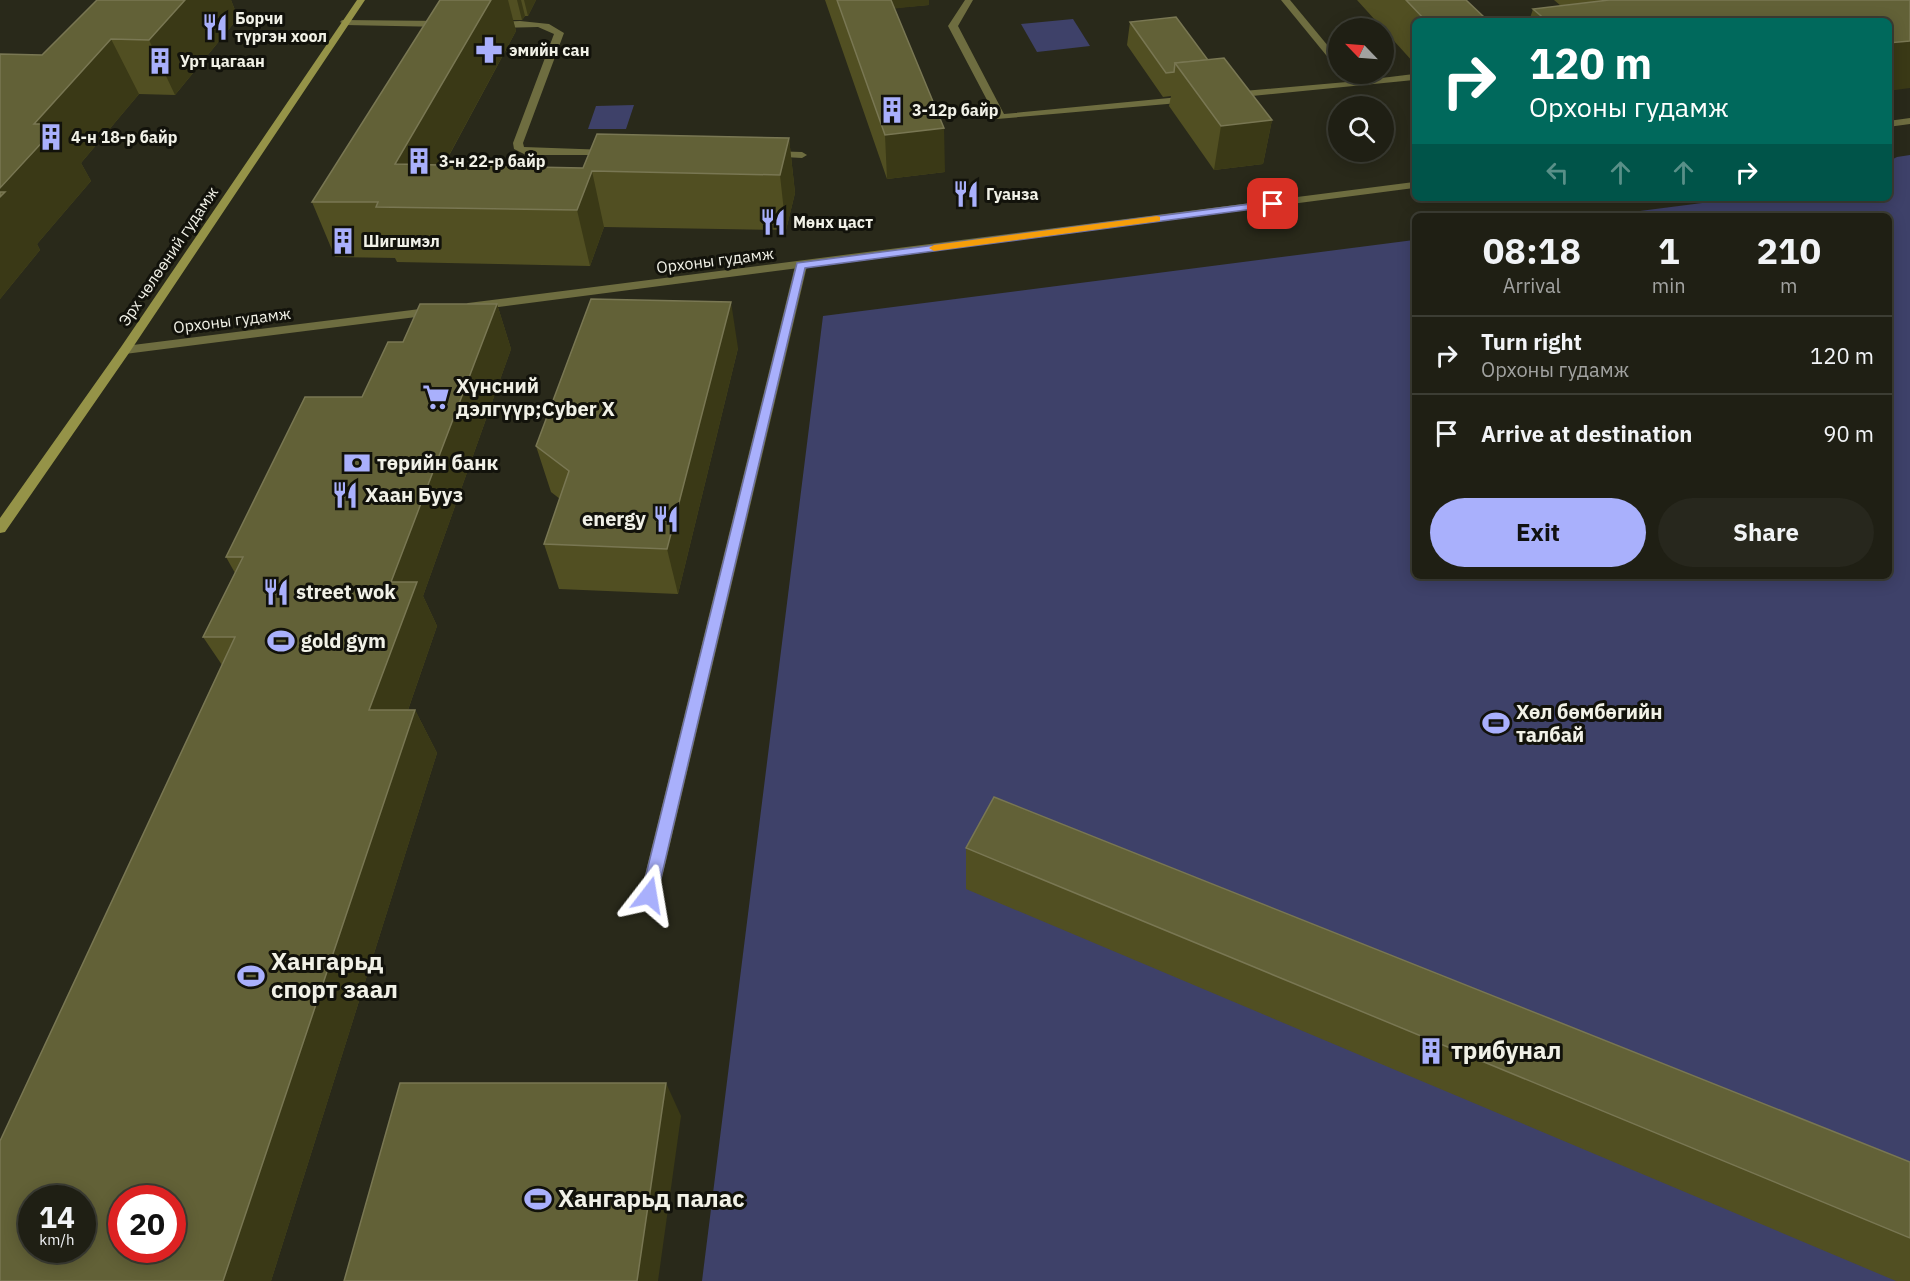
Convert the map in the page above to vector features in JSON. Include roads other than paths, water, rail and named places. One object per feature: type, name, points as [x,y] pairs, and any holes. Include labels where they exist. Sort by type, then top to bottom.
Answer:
[{"type":"main road","name":"Эрх чөлөөний гудамж","points":[[0,528],[125,350],[361,0]]},
{"type":"street","points":[[969,0],[953,26],[1001,117],[1201,98]]},
{"type":"street","points":[[1285,0],[1328,52]]},
{"type":"street","points":[[345,22],[453,24]]},
{"type":"street","points":[[485,25],[540,26],[554,28],[559,33],[518,143],[519,149],[526,152],[622,153]]},
{"type":"street","points":[[1394,79],[1412,77]]},
{"type":"street","points":[[1225,96],[1354,84]]},
{"type":"street","points":[[1892,123],[1910,121]]},
{"type":"street","points":[[754,154],[802,154]]},
{"type":"street","name":"Орхоны гудамж","points":[[125,350],[801,266],[1412,185]]},
{"type":"street","points":[[649,895],[801,266]]},
{"type":"place","name":"Борчи түргэн хоол","points":[[215,27]]},
{"type":"place","name":"эмийн сан","points":[[489,50]]},
{"type":"place","name":"Урт цагаан","points":[[160,61]]},
{"type":"place","name":"3-12р байр","points":[[892,110]]},
{"type":"place","name":"4-н 18-р байр","points":[[51,137]]},
{"type":"place","name":"3-н 22-р байр","points":[[419,161]]},
{"type":"place","name":"Гуанза","points":[[966,194]]},
{"type":"place","name":"Мөнх цаст","points":[[773,222]]},
{"type":"place","name":"Шигшмэл","points":[[343,241]]},
{"type":"place","name":"Хүнсний дэлгүүр;Cyber X","points":[[436,397]]},
{"type":"place","name":"төрийн банк","points":[[357,463]]},
{"type":"place","name":"Хаан Бууз","points":[[345,495]]},
{"type":"place","name":"energy","points":[[666,519]]},
{"type":"place","name":"street wok","points":[[276,592]]},
{"type":"place","name":"gold gym","points":[[281,641]]},
{"type":"place","name":"Хөл бөмбөгийн талбай","points":[[1496,723]]},
{"type":"place","name":"Хангарьд спорт заал","points":[[251,976]]},
{"type":"place","name":"трибунал","points":[[1431,1051]]},
{"type":"place","name":"Хангарьд палас","points":[[538,1199]]}]
